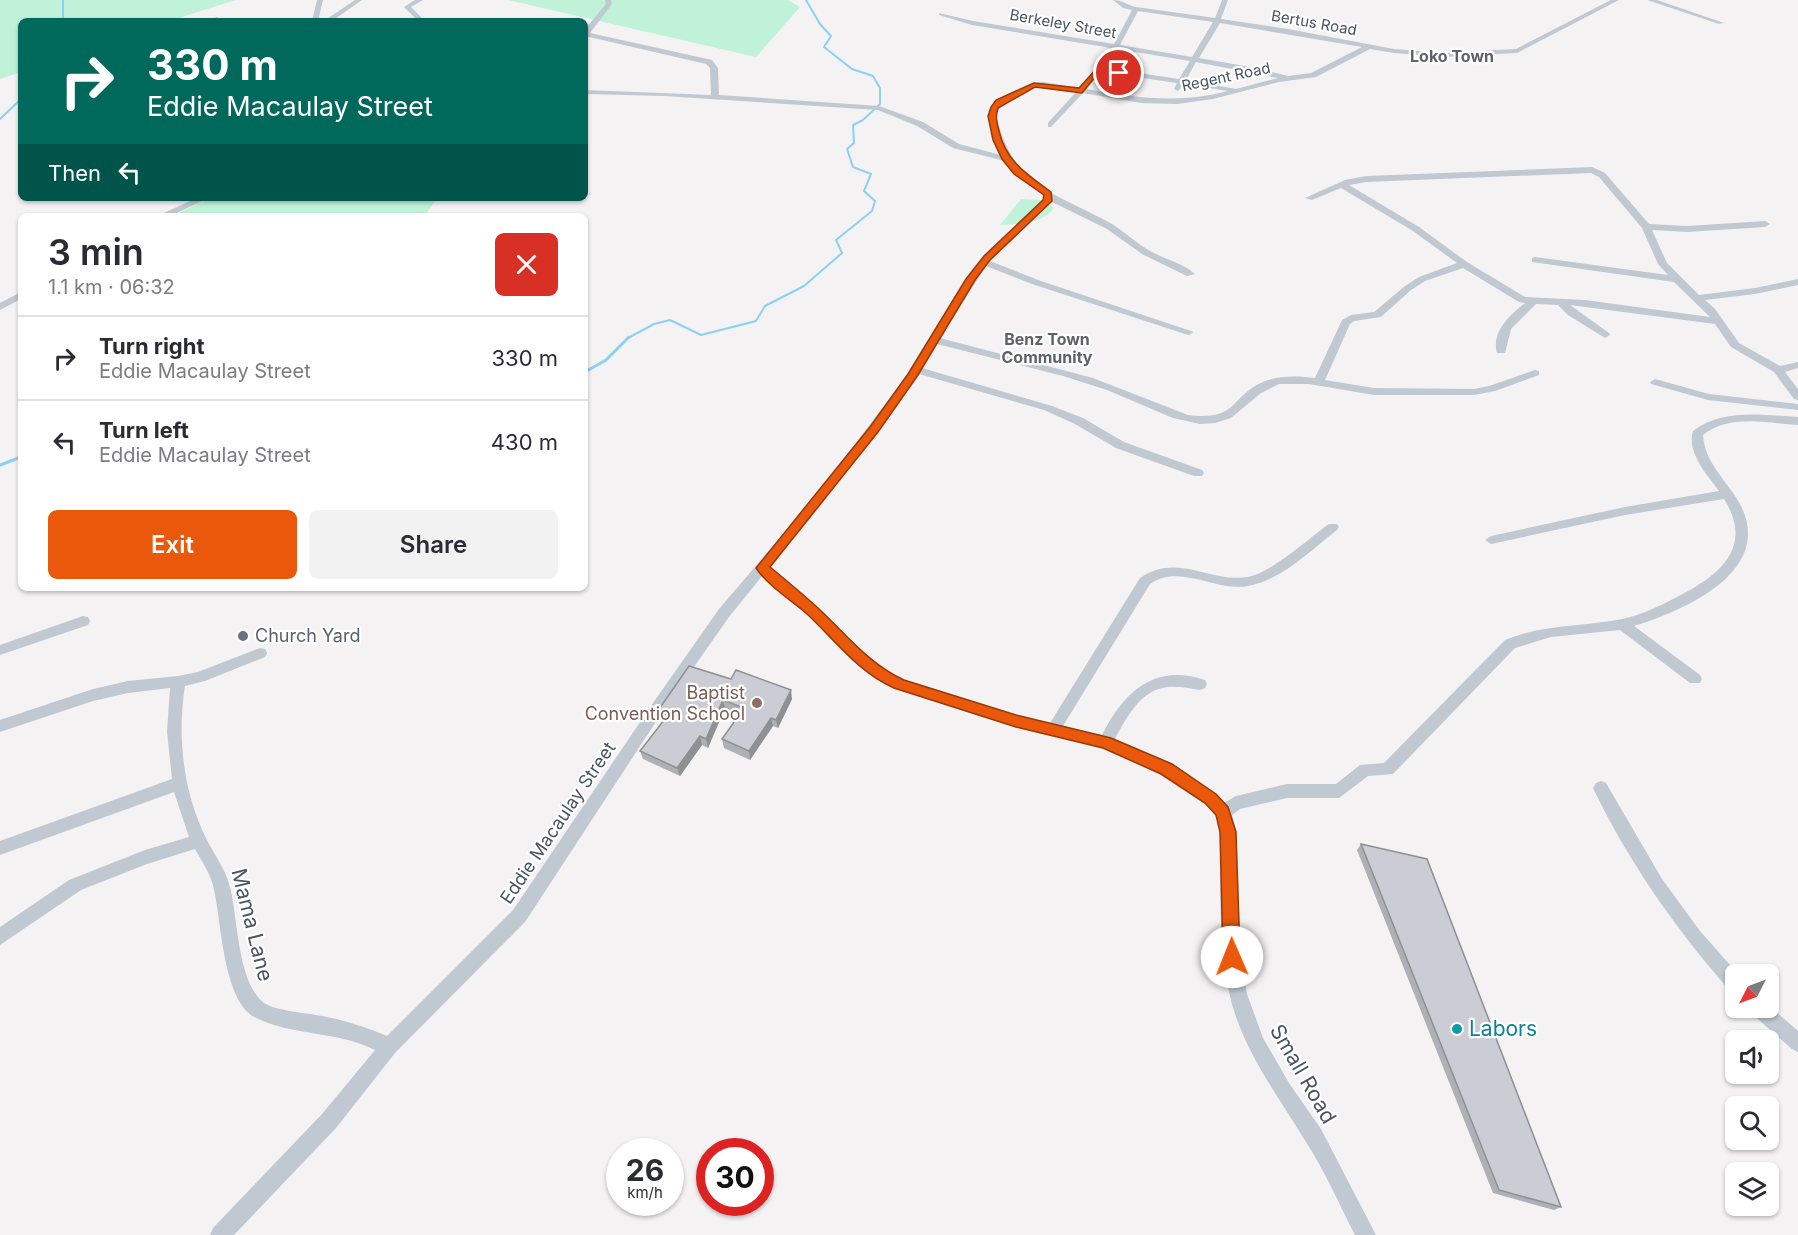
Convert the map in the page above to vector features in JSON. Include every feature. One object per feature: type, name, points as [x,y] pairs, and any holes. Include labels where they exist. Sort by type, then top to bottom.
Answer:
[{"type":"street","points":[[316,18],[320,0]]},
{"type":"street","points":[[332,18],[359,0]]},
{"type":"street","points":[[419,18],[407,7],[420,0]]},
{"type":"street","points":[[588,30],[609,4],[608,0]]},
{"type":"street","name":"Bertus Road","points":[[1116,0],[1125,7],[1136,9],[1342,40],[1367,47],[1443,55],[1516,51],[1616,0]]},
{"type":"street","points":[[1173,102],[1181,82],[1219,21],[1225,0]]},
{"type":"street","points":[[1650,0],[1721,23]]},
{"type":"street","points":[[1051,125],[1082,91],[1116,47],[1129,27],[1136,9]]},
{"type":"street","name":"Berkeley Street","points":[[941,14],[972,23],[1268,72],[1286,78]]},
{"type":"street","points":[[588,35],[709,62],[714,68],[715,99]]},
{"type":"street","name":"Regent Road","points":[[1082,91],[1141,101],[1173,102],[1213,97],[1286,78],[1313,75],[1367,47]]},
{"type":"street","points":[[1098,69],[1240,90]]},
{"type":"street","points":[[1082,91],[1034,85],[999,102],[992,116],[997,140],[1006,159],[1017,172],[1046,192],[1049,197],[1110,227],[1145,252],[1190,274]]},
{"type":"street","points":[[588,92],[664,94],[715,99],[869,106],[920,124],[956,146],[1006,159]]},
{"type":"street","points":[[1309,198],[1343,184],[1366,179],[1592,170],[1602,175],[1646,227],[1659,256],[1676,279],[1698,298],[1735,345],[1778,370],[1798,397]]},
{"type":"street","points":[[1343,184],[1416,229],[1515,297],[1532,302],[1561,302],[1717,321]]},
{"type":"street","name":"Eddie Macaulay Street","points":[[220,1235],[329,1121],[389,1047],[519,916],[658,707],[724,613],[861,446],[916,370],[971,279],[984,262],[1049,197]]},
{"type":"street","points":[[169,213],[198,201]]},
{"type":"street","points":[[1646,227],[1687,229],[1765,224]]},
{"type":"street","points":[[1535,260],[1676,279]]},
{"type":"street","points":[[984,262],[1035,282],[1189,332]]},
{"type":"street","points":[[1318,383],[1346,322],[1351,318],[1377,315],[1422,279],[1464,264]]},
{"type":"street","points":[[1698,298],[1755,291],[1798,282]]},
{"type":"street","points":[[0,307],[18,297]]},
{"type":"street","points":[[1501,351],[1500,342],[1509,321],[1532,302]]},
{"type":"street","points":[[1561,302],[1572,314],[1605,335]]},
{"type":"street","points":[[935,340],[1096,383],[1190,419],[1226,418],[1235,413],[1246,399],[1258,390],[1278,381],[1318,383],[1361,390],[1474,392],[1491,389],[1535,373]]},
{"type":"street","points":[[1778,370],[1798,365]]},
{"type":"street","points":[[916,370],[1048,408],[1079,421],[1120,445],[1198,473]]},
{"type":"street","points":[[1655,382],[1708,397],[1798,407]]},
{"type":"street","points":[[763,568],[813,612],[865,664],[881,676],[899,684],[1016,721],[1106,742],[1167,769],[1210,799],[1222,812],[1236,803],[1287,791],[1339,791],[1365,770],[1388,769],[1510,644],[1536,634],[1622,624],[1658,612],[1717,580],[1728,569],[1741,545],[1742,529],[1740,517],[1728,494],[1700,452],[1697,434],[1702,428],[1712,423],[1737,419],[1798,420]]},
{"type":"street","points":[[1491,540],[1624,511],[1728,494]]},
{"type":"street","points":[[1053,730],[1145,581],[1152,574],[1174,571],[1227,582],[1249,582],[1267,574],[1333,526]]},
{"type":"street","points":[[0,650],[83,621]]},
{"type":"street","points":[[1622,624],[1695,679]]},
{"type":"street","points":[[0,726],[93,695],[128,687],[178,682],[200,677],[260,653]]},
{"type":"street","points":[[1106,742],[1124,712],[1146,690],[1157,683],[1171,681],[1200,684]]},
{"type":"street","name":"Mama Lane","points":[[178,682],[173,728],[180,783],[199,841],[215,867],[222,885],[239,980],[246,997],[256,1008],[271,1014],[357,1032],[389,1047]]},
{"type":"street","points":[[0,848],[180,783]]},
{"type":"street","points":[[1602,788],[1656,884],[1694,936],[1725,972]]},
{"type":"street","name":"Small Road","points":[[1222,812],[1228,832],[1232,957],[1238,994],[1256,1043],[1282,1090],[1314,1136],[1366,1235]]},
{"type":"street","points":[[0,937],[75,885],[145,857],[199,841]]},
{"type":"street","points":[[1769,1018],[1798,1043]]},
{"type":"green space","points":[[0,0],[236,0],[179,18],[18,18],[18,73],[0,79]]},
{"type":"green space","points":[[508,0],[788,0],[800,7],[756,57]]},
{"type":"green space","points":[[1021,199],[1044,200],[1054,208],[1037,220],[1000,225]]},
{"type":"green space","points":[[204,201],[436,201],[426,213],[178,213]]},
{"type":"building","points":[[689,666],[731,679],[736,670],[791,690],[776,720],[771,718],[749,751],[722,739],[744,708],[723,700],[706,739],[700,736],[677,768],[640,751],[668,715],[657,712]]},
{"type":"building","name":"Labors","points":[[1361,844],[1427,859],[1561,1207],[1499,1190]]},
{"type":"waterway","points":[[63,0],[63,18]]},
{"type":"waterway","points":[[628,338],[654,324],[670,320],[701,335],[756,321],[765,306],[804,286],[842,253],[836,240],[872,211],[875,201],[864,191],[871,174],[853,167],[847,149],[854,143],[853,125],[863,120],[880,104],[880,88],[873,76],[852,69],[824,47],[831,36],[820,24],[806,0]]},
{"type":"waterway","points":[[0,119],[18,102]]},
{"type":"waterway","points":[[588,370],[606,360],[628,338]]},
{"type":"waterway","points":[[0,465],[18,458]]},
{"type":"place","name":"Church Yard","points":[[243,636]]},
{"type":"place","name":"Baptist Convention School","points":[[757,703]]},
{"type":"place","name":"Labors","points":[[1457,1029]]},
{"type":"district","name":"Loko Town","points":[[1452,56]]},
{"type":"district","name":"Benz Town Community","points":[[1047,348]]},
{"type":"route","points":[[1119,73],[1098,69],[1082,91],[1043,84],[1034,85],[999,102],[994,107],[992,116],[997,140],[1006,159],[1017,172],[1048,194],[1048,201],[987,258],[971,279],[913,375],[874,429],[763,568],[813,612],[865,664],[881,676],[899,684],[1016,721],[1106,742],[1167,769],[1210,799],[1222,812],[1228,832],[1232,957]]}]
